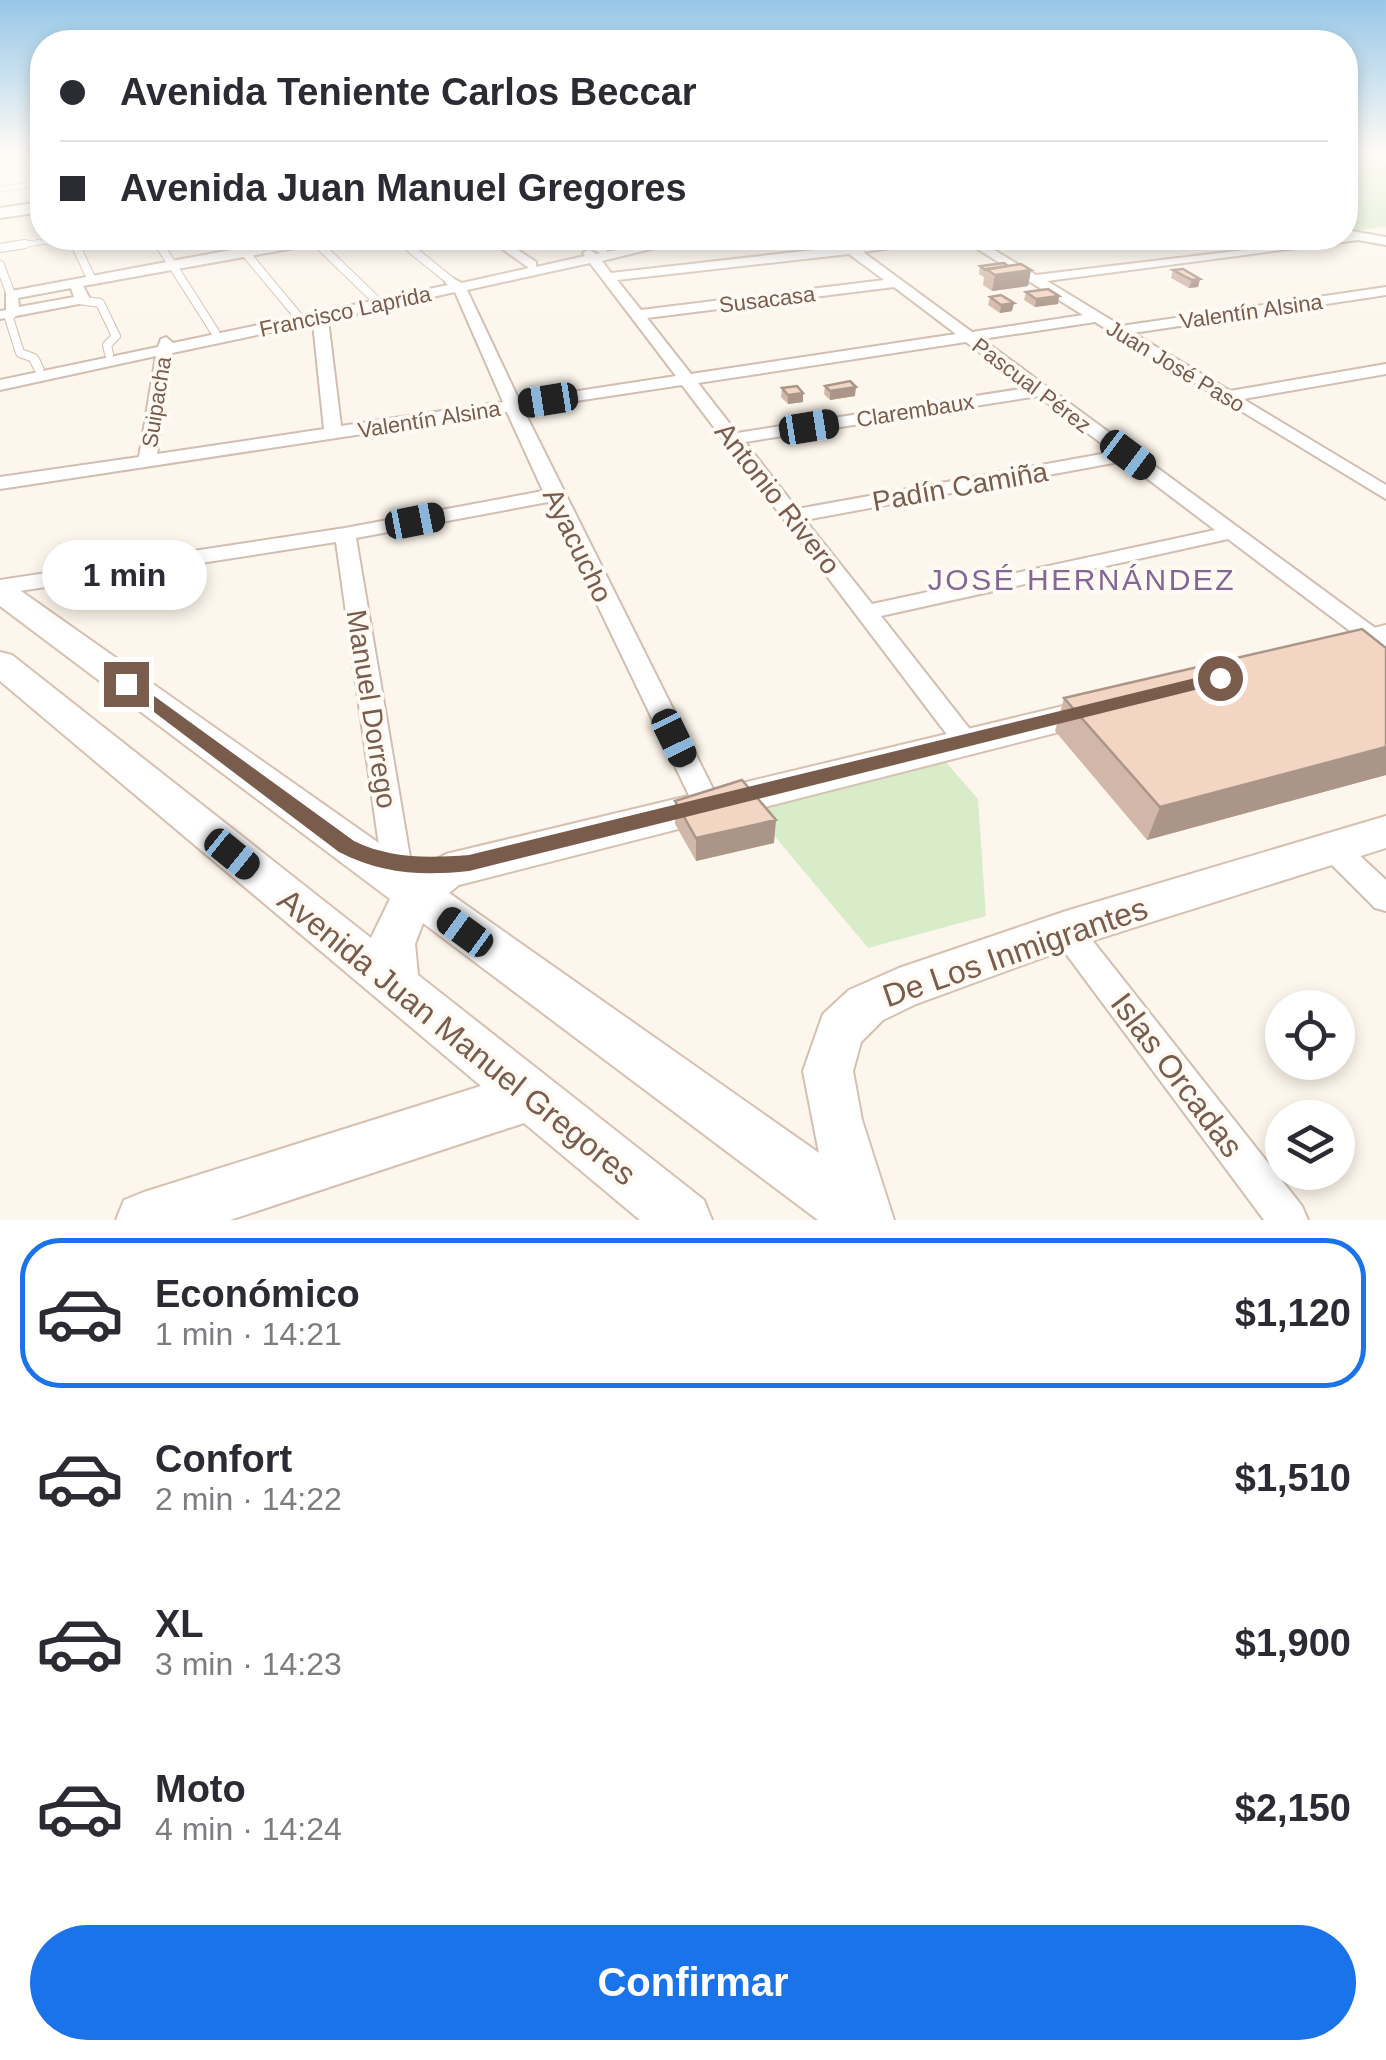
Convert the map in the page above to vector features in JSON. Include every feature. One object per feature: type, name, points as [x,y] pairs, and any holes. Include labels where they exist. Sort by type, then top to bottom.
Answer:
[{"type":"main road","points":[[0,589],[346,846],[404,882],[865,1220]]},
{"type":"main road","points":[[1291,659],[1382,640]]},
{"type":"main road","name":"Avenida Juan Manuel Gregores","points":[[0,662],[684,1220]]},
{"type":"main road","points":[[404,882],[1138,699]]},
{"type":"main road","name":"De Los Inmigrantes","points":[[865,1220],[836,1120],[828,1071],[840,1030],[866,1005],[899,989],[1066,930],[1386,832]]},
{"type":"main road","points":[[398,989],[391,955],[404,882]]},
{"type":"main road","points":[[144,1220],[530,1096]]},
{"type":"street","points":[[1358,236],[1386,238]]},
{"type":"street","points":[[75,283],[82,297],[79,300],[7,314],[11,295],[75,283],[252,252],[260,250]]},
{"type":"street","points":[[510,250],[532,265]]},
{"type":"street","name":"Francisco Laprida","points":[[0,377],[166,346],[296,314],[455,284],[592,250]]},
{"type":"street","name":"Francisco Laprida","points":[[0,385],[166,346],[320,317],[592,250]]},
{"type":"street","name":"Antonio Rivero","points":[[592,250],[966,743]]},
{"type":"street","points":[[608,276],[793,250]]},
{"type":"street","name":"Pascual Pérez","points":[[852,250],[1382,640]]},
{"type":"street","name":"Juan José Paso","points":[[985,250],[1386,494]]},
{"type":"street","points":[[1032,279],[1246,250]]},
{"type":"street","name":"Susacasa","points":[[638,315],[895,283]]},
{"type":"street","name":"Ayacucho","points":[[455,284],[708,807]]},
{"type":"street","name":"Valentín Alsina","points":[[1117,330],[1386,291]]},
{"type":"street","points":[[320,317],[334,434]]},
{"type":"street","name":"Valentín Alsina","points":[[0,483],[1095,318]]},
{"type":"street","name":"Suipacha","points":[[147,462],[166,346]]},
{"type":"street","points":[[1227,396],[1386,369]]},
{"type":"street","name":"Clarembaux","points":[[732,439],[1040,391]]},
{"type":"street","name":"Padín Camiña","points":[[792,516],[1128,455]]},
{"type":"street","points":[[1363,479],[1386,475]]},
{"type":"street","points":[[0,589],[346,534],[554,495]]},
{"type":"street","points":[[866,612],[1232,532]]},
{"type":"street","name":"Manuel Dorrego","points":[[346,534],[404,882]]},
{"type":"street","points":[[1332,848],[1386,898]]},
{"type":"street","name":"Islas Orcadas","points":[[1066,930],[1288,1220]]},
{"type":"lane","points":[[0,248],[30,244]]},
{"type":"lane","points":[[76,250],[92,280]]},
{"type":"lane","points":[[163,250],[215,332]]},
{"type":"lane","points":[[324,250],[374,298]]},
{"type":"lane","points":[[413,250],[455,284]]},
{"type":"lane","points":[[252,252],[248,256],[296,314]]},
{"type":"lane","points":[[0,266],[11,295]]},
{"type":"lane","points":[[79,300],[100,303],[116,336],[107,345],[109,354]]},
{"type":"lane","points":[[7,314],[20,353],[34,358],[39,369]]},
{"type":"green space","points":[[1358,209],[1386,209],[1386,226],[1358,231]]},
{"type":"green space","points":[[946,762],[978,799],[986,916],[868,948],[752,809]]},
{"type":"building","points":[[1021,264],[1031,270],[995,275],[986,269]]},
{"type":"building","points":[[980,266],[1008,266],[985,270]]},
{"type":"building","points":[[1183,269],[1200,279],[1192,280],[1173,270]]},
{"type":"building","points":[[1048,289],[1059,296],[1036,299],[1026,292]]},
{"type":"building","points":[[1001,295],[1014,303],[1001,305],[990,297]]},
{"type":"building","points":[[850,381],[856,387],[830,391],[825,386]]},
{"type":"building","points":[[797,386],[803,393],[788,395],[782,388]]},
{"type":"building","points":[[1362,629],[1386,648],[1386,747],[1160,807],[1064,698]]},
{"type":"building","points":[[742,780],[776,820],[696,838],[675,801]]},
{"type":"district","name":"JOSÉ HERNÁNDEZ","points":[[1082,580]]},
{"type":"route","points":[[126,684],[346,846],[375,861],[430,866],[469,863],[708,807],[1220,678]]}]
